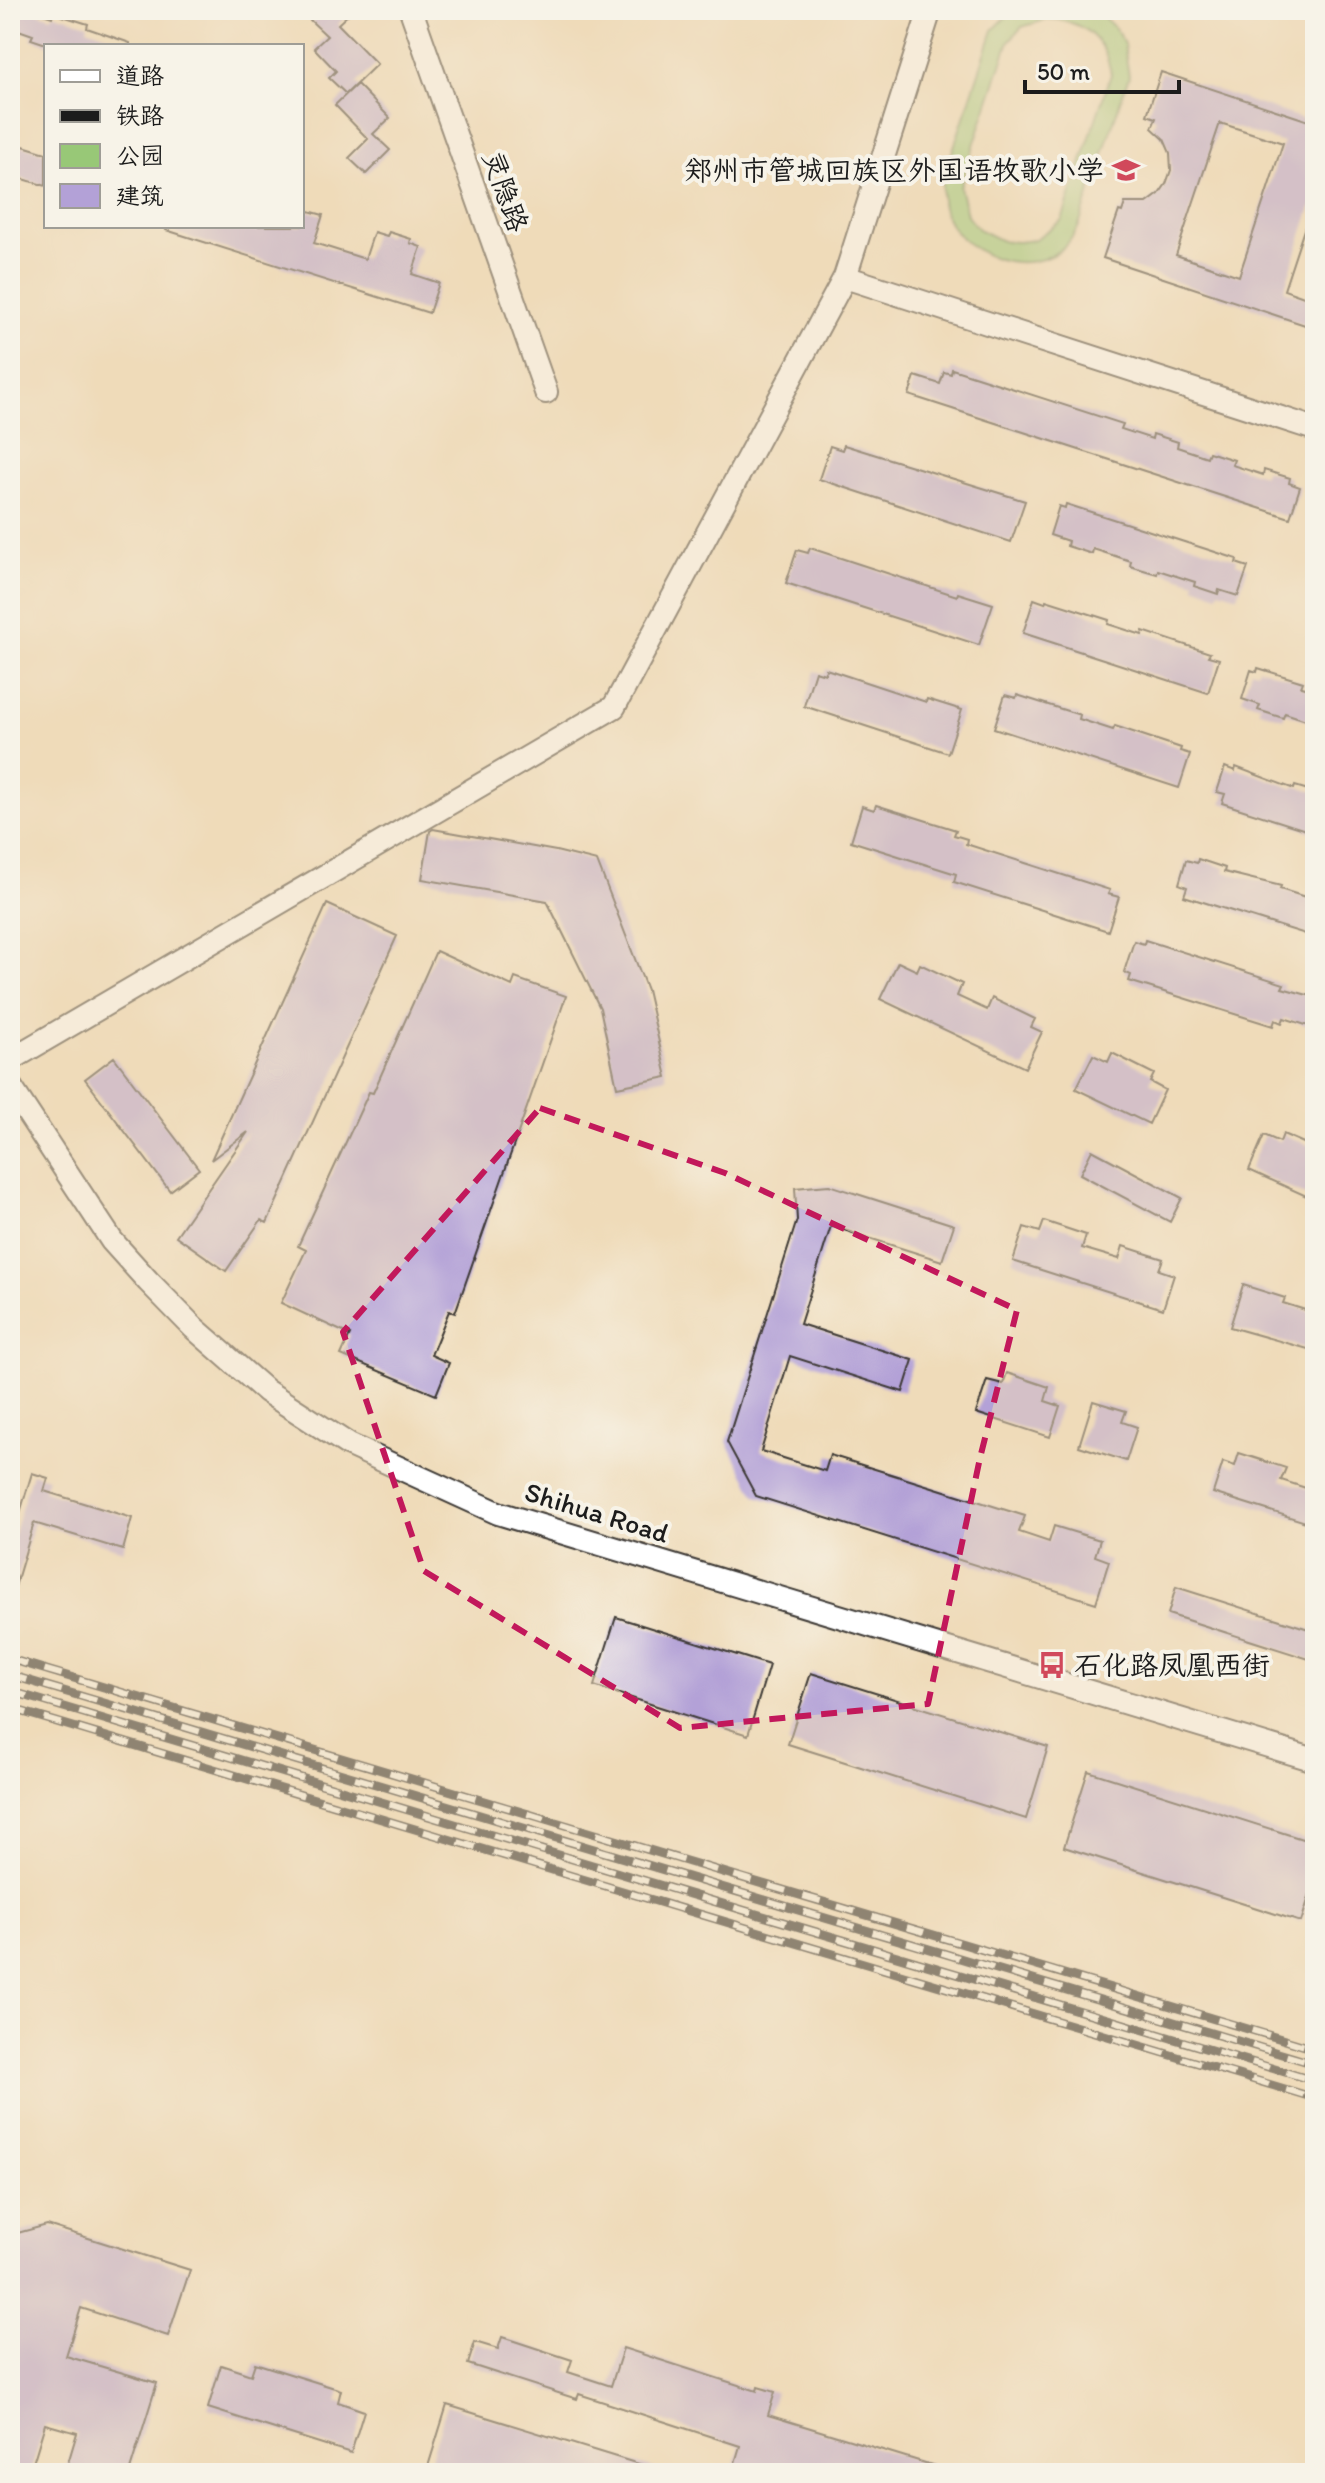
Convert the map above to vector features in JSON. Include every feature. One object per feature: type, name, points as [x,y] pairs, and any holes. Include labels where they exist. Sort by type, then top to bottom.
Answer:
[{"type":"street","name":"灵隐路","points":[[411,10],[546,392]]},
{"type":"street","points":[[10,1060],[614,707],[845,277],[930,10]]},
{"type":"street","points":[[845,277],[1315,429]]},
{"type":"street","name":"Shihua Road","points":[[10,1086],[112,1241],[148,1281],[194,1328],[266,1391],[349,1445],[498,1513],[1315,1760]]},
{"type":"highlighted area","points":[[540,1108],[725,1173],[1017,1310],[980,1458],[928,1704],[680,1728],[424,1571],[343,1332]]},
{"type":"green space","points":[[1013,10],[1096,10],[1116,29],[1124,44],[1129,76],[1078,228],[1067,244],[1052,255],[1034,261],[1015,262],[979,251],[951,225],[942,205],[942,183],[993,30]],"holes":[[[1049,19],[1091,34],[1104,51],[1111,74],[1062,220],[1034,240],[1002,241],[978,229],[967,215],[960,187],[1009,41],[1022,27]]]},
{"type":"building","points":[[10,10],[31,10],[52,17],[53,13],[88,24],[87,28],[130,44],[46,44],[31,39],[33,35],[10,27]]},
{"type":"building","points":[[320,10],[353,10],[338,24],[377,64],[346,94],[329,78],[336,71],[314,48],[327,36],[310,20]]},
{"type":"building","points":[[1161,72],[1315,123],[1315,196],[1284,290],[1315,301],[1308,326],[1103,258],[1119,211],[1122,212],[1125,203],[1147,203],[1159,194],[1171,170],[1170,153],[1164,139],[1152,128],[1156,118],[1147,115]],"holes":[[[1220,123],[1283,143],[1239,276],[1176,255]]]},
{"type":"building","points":[[357,84],[390,118],[373,134],[390,150],[366,174],[349,158],[368,139],[335,105]]},
{"type":"building","points":[[10,142],[44,152],[44,185],[10,175]]},
{"type":"building","points":[[304,210],[323,215],[314,243],[365,259],[374,232],[387,236],[389,232],[411,239],[410,243],[421,247],[412,274],[439,283],[429,313],[166,230],[304,228]]},
{"type":"building","points":[[952,369],[1123,424],[1121,429],[1152,439],[1153,434],[1178,442],[1177,447],[1207,457],[1209,452],[1234,460],[1232,465],[1263,475],[1264,470],[1290,478],[1289,483],[1300,487],[1290,518],[909,395],[915,376],[940,384],[944,372],[951,374]]},
{"type":"building","points":[[844,445],[1025,501],[1011,542],[819,479],[830,446],[842,450]]},
{"type":"building","points":[[1066,504],[1237,559],[1236,563],[1248,567],[1238,596],[1219,590],[1218,594],[1194,586],[1195,582],[1158,570],[1157,574],[1130,566],[1131,561],[1093,549],[1092,554],[1067,546],[1068,541],[1050,535],[1059,506],[1065,508]]},
{"type":"building","points":[[810,548],[957,596],[958,593],[993,604],[979,645],[786,583],[797,550],[808,553]]},
{"type":"building","points":[[1034,599],[1109,620],[1108,624],[1142,635],[1143,631],[1210,653],[1208,656],[1219,659],[1208,693],[1023,633]]},
{"type":"building","points":[[1258,668],[1303,682],[1301,687],[1315,691],[1315,723],[1285,713],[1283,718],[1258,710],[1260,705],[1242,699],[1251,670],[1257,672]]},
{"type":"building","points":[[826,669],[926,702],[927,699],[962,710],[948,753],[804,706],[815,671],[825,674]]},
{"type":"building","points":[[1005,695],[1016,698],[1017,695],[1080,715],[1079,719],[1113,730],[1115,726],[1181,748],[1180,751],[1190,754],[1179,788],[994,728]]},
{"type":"building","points":[[1225,767],[1235,771],[1236,767],[1294,789],[1295,786],[1315,792],[1315,833],[1222,803],[1225,794],[1217,792]]},
{"type":"building","points":[[876,805],[956,830],[954,835],[967,839],[966,844],[1110,890],[1108,894],[1119,897],[1108,931],[954,882],[956,874],[851,841],[862,806],[874,810]]},
{"type":"building","points":[[433,829],[597,861],[647,990],[667,1077],[617,1087],[600,1008],[547,901],[422,879],[430,831]]},
{"type":"building","points":[[1198,859],[1225,868],[1224,872],[1281,886],[1280,889],[1315,900],[1315,937],[1184,896],[1187,887],[1179,884],[1186,860],[1197,863]]},
{"type":"building","points":[[327,904],[397,936],[267,1223],[261,1220],[226,1271],[176,1236],[248,1132],[211,1160]]},
{"type":"building","points":[[1145,940],[1284,984],[1282,988],[1315,997],[1315,1028],[1284,1018],[1282,1023],[1275,1020],[1273,1026],[1129,981],[1131,975],[1124,972],[1134,941],[1144,944]]},
{"type":"building","points":[[436,951],[512,986],[515,978],[566,996],[455,1313],[449,1311],[431,1355],[449,1363],[436,1395],[341,1355],[350,1335],[281,1303],[306,1250],[298,1246],[369,1092],[373,1093]]},
{"type":"building","points":[[898,962],[917,971],[920,964],[962,984],[957,996],[987,1010],[992,998],[1035,1019],[1031,1027],[1042,1032],[1025,1068],[880,999]]},
{"type":"building","points":[[1112,1053],[1154,1074],[1150,1082],[1165,1090],[1149,1124],[1076,1089],[1093,1055],[1108,1062]]},
{"type":"building","points":[[114,1057],[199,1169],[170,1191],[85,1079]]},
{"type":"building","points":[[1283,1134],[1315,1148],[1315,1200],[1249,1170],[1264,1135],[1280,1142]]},
{"type":"building","points":[[1092,1150],[1182,1198],[1170,1222],[1080,1174]]},
{"type":"building","points":[[829,1185],[954,1225],[942,1261],[831,1226],[800,1324],[913,1360],[903,1392],[790,1356],[761,1451],[825,1471],[830,1455],[1025,1516],[1019,1532],[1049,1542],[1054,1526],[1100,1540],[1095,1556],[1109,1561],[1096,1603],[756,1496],[727,1442],[797,1220],[795,1188]]},
{"type":"building","points":[[1044,1221],[1086,1235],[1082,1248],[1119,1259],[1123,1246],[1163,1259],[1159,1270],[1174,1275],[1163,1309],[1013,1261],[1024,1227],[1040,1232]]},
{"type":"building","points":[[1243,1285],[1285,1298],[1283,1303],[1315,1313],[1315,1351],[1230,1327]]},
{"type":"building","points":[[1007,1373],[1049,1387],[1045,1401],[1060,1406],[1050,1437],[976,1413],[987,1380],[1003,1384]]},
{"type":"building","points":[[1093,1401],[1126,1411],[1122,1422],[1137,1427],[1126,1461],[1079,1446]]},
{"type":"building","points":[[1239,1453],[1286,1468],[1281,1480],[1315,1491],[1315,1525],[1213,1493],[1223,1462],[1235,1466]]},
{"type":"building","points":[[32,1473],[48,1478],[44,1491],[132,1518],[123,1550],[34,1523],[14,1590],[10,1589],[10,1546]]},
{"type":"building","points":[[1176,1587],[1315,1631],[1315,1661],[1168,1614]]},
{"type":"building","points":[[616,1617],[769,1665],[748,1735],[594,1686]]},
{"type":"building","points":[[811,1673],[1048,1747],[1026,1819],[788,1744]]},
{"type":"building","points":[[1088,1771],[1315,1843],[1315,1878],[1301,1922],[1064,1847]]},
{"type":"building","points":[[47,2225],[190,2270],[168,2336],[81,2308],[66,2356],[157,2383],[129,2473],[65,2473],[77,2433],[45,2424],[30,2473],[10,2473],[10,2235]]},
{"type":"building","points":[[502,2337],[572,2360],[568,2372],[611,2386],[623,2348],[757,2391],[758,2387],[775,2392],[768,2415],[945,2469],[944,2473],[732,2473],[740,2446],[579,2394],[577,2399],[468,2364],[475,2342],[498,2349]]},
{"type":"building","points":[[255,2363],[341,2390],[338,2402],[364,2411],[351,2453],[208,2408],[221,2365],[251,2375]]},
{"type":"building","points":[[447,2405],[655,2469],[654,2473],[426,2473]]},
{"type":"railway","points":[[10,1659],[1315,2049]]},
{"type":"railway","points":[[10,1675],[1315,2064]]},
{"type":"railway","points":[[10,1691],[1315,2081]]},
{"type":"railway","points":[[10,1708],[1315,2098]]},
{"type":"place","name":"郑州市管城回族区外国语牧歌小学","points":[[1126,170]]},
{"type":"place","name":"石化路凤凰西街","points":[[1052,1665]]}]
